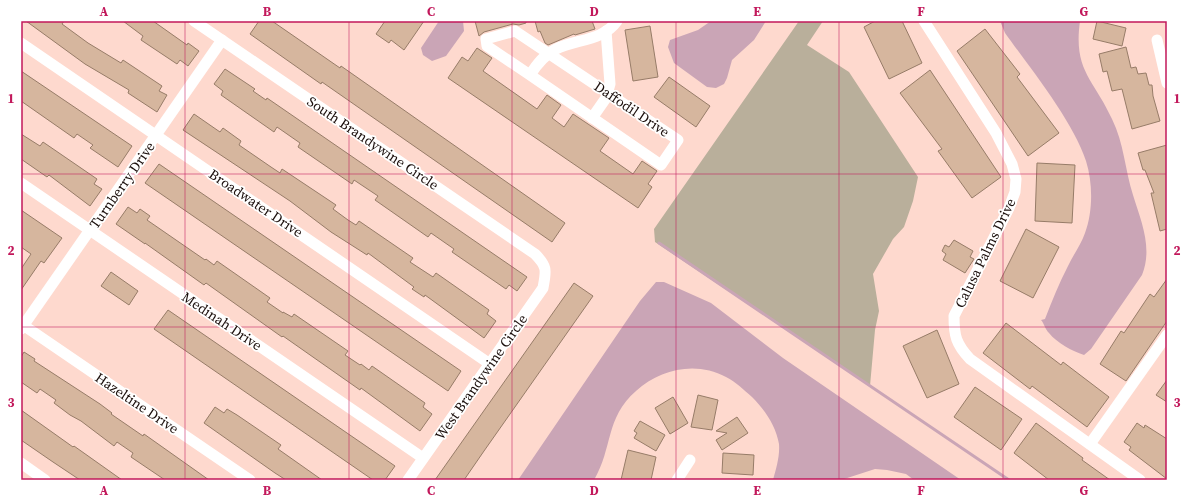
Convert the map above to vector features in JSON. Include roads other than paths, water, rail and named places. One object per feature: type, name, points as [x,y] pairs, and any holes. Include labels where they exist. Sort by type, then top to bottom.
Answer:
[{"type":"street","name":"South Brandywine Circle","points":[[194,21],[535,254],[542,261],[547,270]]},
{"type":"street","points":[[530,75],[541,59],[555,49],[592,38],[606,32],[617,21]]},
{"type":"street","name":"Calusa Palms Drive","points":[[924,21],[1001,142],[1012,164],[1016,179],[1016,192],[1009,208],[954,316],[954,331],[959,347],[970,359],[1140,480]]},
{"type":"street","name":"Daffodil Drive","points":[[515,31],[550,53],[678,140],[660,165],[530,75],[496,54],[487,46],[486,40],[515,31]]},
{"type":"street","points":[[592,118],[608,93],[610,84],[606,32]]},
{"type":"street","name":"Turnberry Drive","points":[[22,327],[222,40]]},
{"type":"street","points":[[1157,40],[1167,83]]},
{"type":"street","name":"Broadwater Drive","points":[[21,43],[490,364]]},
{"type":"street","name":"Medinah Drive","points":[[21,183],[423,458]]},
{"type":"street","name":"West Brandywine Circle","points":[[408,480],[543,288],[547,270]]},
{"type":"street","name":"Hazeltine Drive","points":[[22,327],[250,480]]},
{"type":"street","points":[[1090,444],[1166,338]]},
{"type":"street","points":[[677,480],[690,460]]},
{"type":"street","points":[[21,463],[45,480]]},
{"type":"waterway","points":[[659,243],[1009,480]]}]
